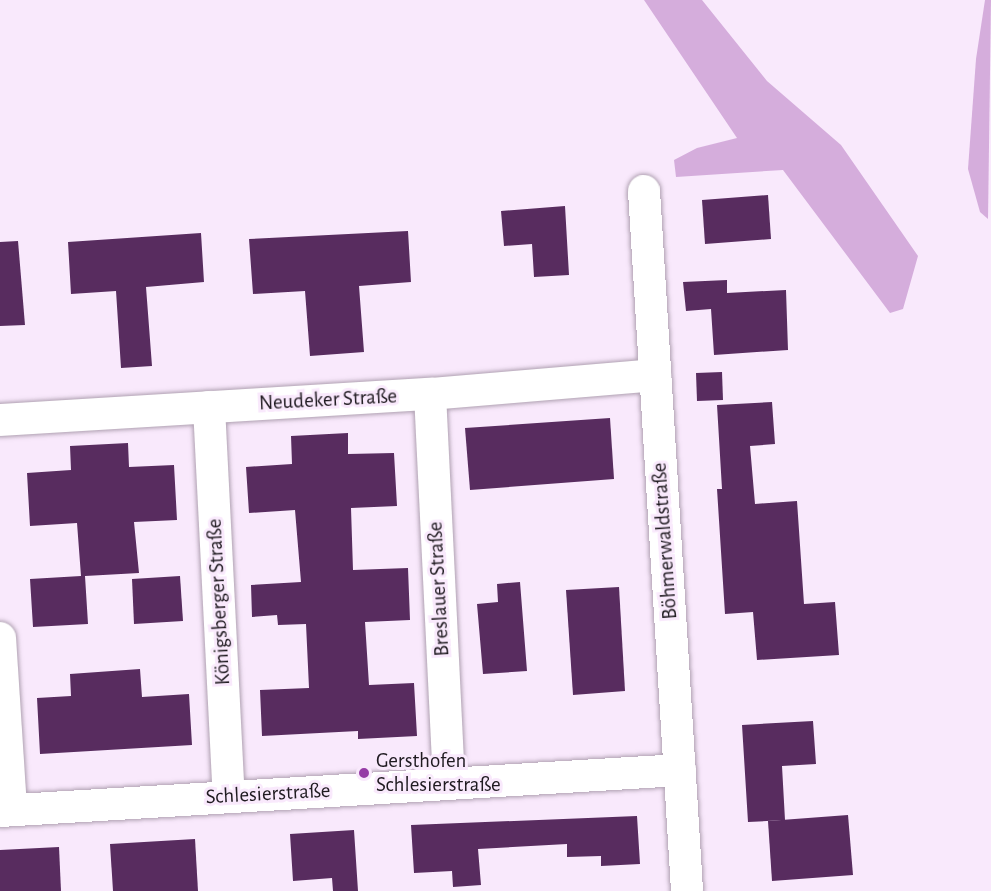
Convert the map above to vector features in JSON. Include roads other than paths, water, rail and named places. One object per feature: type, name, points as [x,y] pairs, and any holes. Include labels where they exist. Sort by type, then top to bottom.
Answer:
[{"type":"street","name":"Böhmerwaldstraße","points":[[644,190],[687,891]]},
{"type":"street","name":"Neudeker Straße","points":[[0,420],[429,394],[655,375]]},
{"type":"street","name":"Breslauer Straße","points":[[429,394],[449,783]]},
{"type":"street","name":"Königsberger Straße","points":[[209,407],[229,796]]},
{"type":"street","points":[[0,638],[6,810]]},
{"type":"street","name":"Schlesierstraße","points":[[6,810],[680,770]]},
{"type":"place","name":"Gersthofen Schlesierstraße","points":[[364,773]]}]
